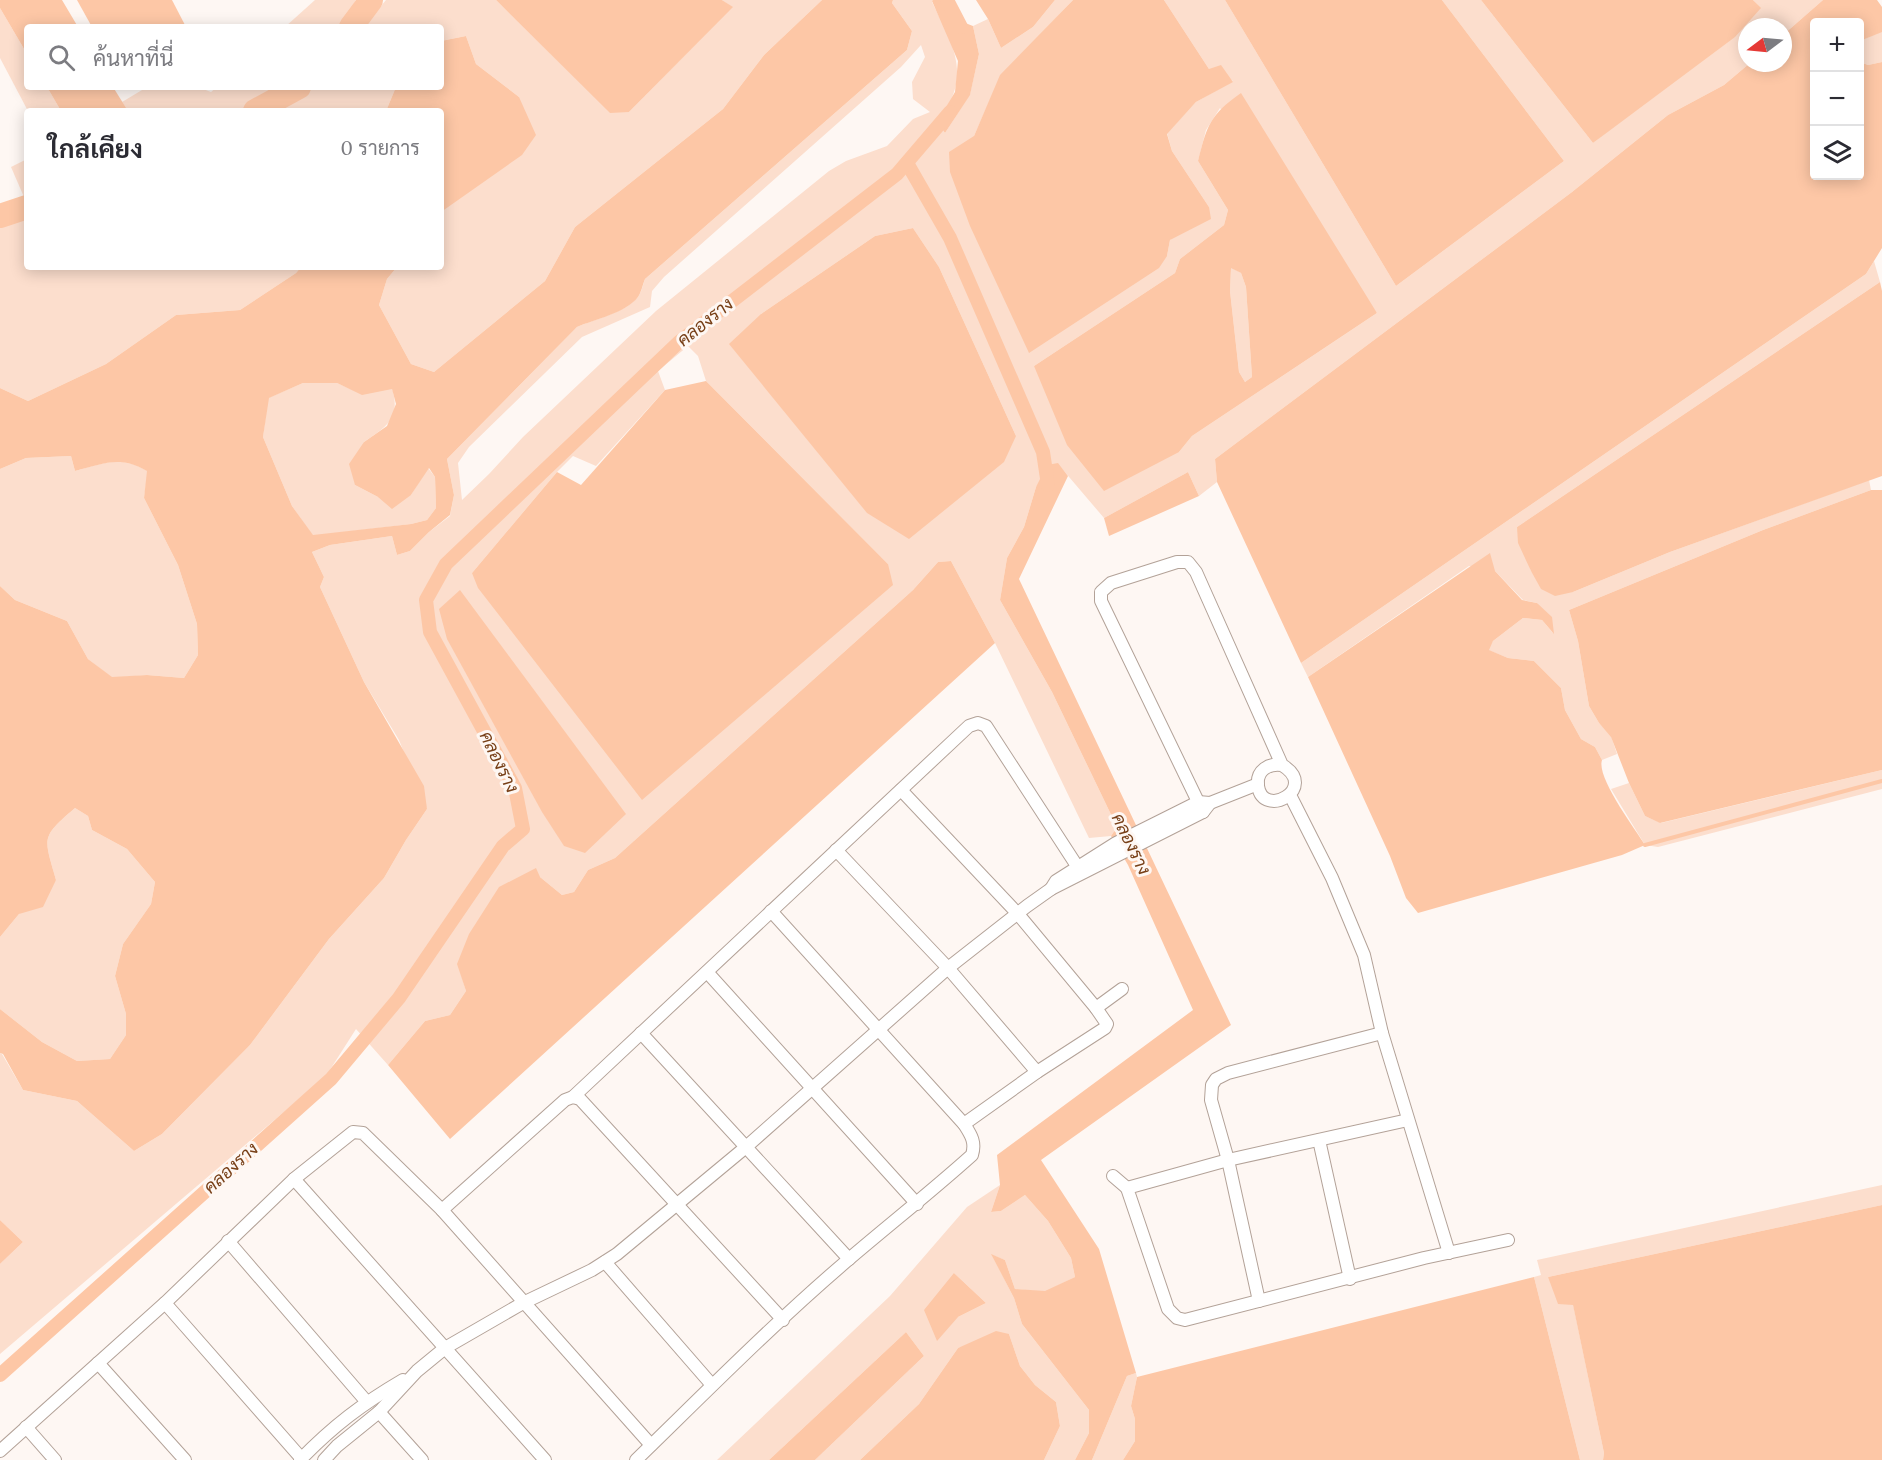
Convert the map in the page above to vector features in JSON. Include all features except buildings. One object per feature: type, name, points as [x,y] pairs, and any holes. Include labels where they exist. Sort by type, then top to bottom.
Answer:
[{"type":"street","points":[[1203,806],[1101,601],[1101,592],[1111,583],[1177,562],[1188,562],[1196,573],[1282,765],[1292,772],[1294,778],[1290,795],[1279,801],[1267,799],[1259,790],[1258,778],[1264,768],[1270,765],[1282,765]]},
{"type":"street","points":[[442,1210],[565,1100],[573,1097],[969,726],[978,723],[986,726],[1077,866]]},
{"type":"street","points":[[324,1460],[337,1446],[379,1412],[417,1371],[445,1348],[524,1303],[592,1270],[618,1254],[746,1147],[948,968],[1051,889],[1145,834],[1203,806],[1258,784]]},
{"type":"street","points":[[901,790],[1018,914],[1107,1024],[1105,1028],[1037,1072],[964,1124]]},
{"type":"street","points":[[1290,795],[1332,878],[1364,955],[1382,1033],[1449,1253]]},
{"type":"street","points":[[1051,889],[1056,881],[1077,866],[1118,849]]},
{"type":"street","points":[[836,850],[948,968],[1037,1072]]},
{"type":"street","points":[[636,1460],[712,1385],[849,1259],[917,1204],[972,1155],[974,1140],[964,1124],[880,1028],[771,911]]},
{"type":"street","points":[[707,972],[814,1087],[917,1204]]},
{"type":"street","points":[[1096,1008],[1122,989]]},
{"type":"street","points":[[641,1033],[849,1259]]},
{"type":"street","points":[[1259,1300],[1228,1161],[1211,1100],[1212,1085],[1216,1079],[1228,1073],[1382,1033]]},
{"type":"street","points":[[573,1097],[580,1099],[783,1320]]},
{"type":"street","points":[[1127,1188],[1228,1161],[1408,1120]]},
{"type":"street","points":[[0,1451],[165,1303],[294,1179],[353,1132],[359,1131],[442,1210],[651,1445]]},
{"type":"street","points":[[1319,1140],[1350,1279]]},
{"type":"street","points":[[1113,1176],[1127,1188],[1168,1309],[1177,1318],[1185,1320],[1508,1240]]},
{"type":"street","points":[[294,1179],[545,1460]]},
{"type":"street","points":[[228,1241],[366,1401]]},
{"type":"street","points":[[605,1262],[712,1385]]},
{"type":"street","points":[[165,1303],[301,1459],[366,1401],[417,1371]]},
{"type":"street","points":[[98,1363],[185,1460]]},
{"type":"street","points":[[379,1412],[422,1460]]},
{"type":"street","points":[[26,1427],[56,1460]]},
{"type":"shaded area","points":[[315,0],[356,0],[343,24],[288,24]]},
{"type":"shaded area","points":[[386,0],[496,0],[610,112],[629,112],[732,7],[722,0],[822,0],[764,55],[723,109],[575,227],[545,281],[434,372],[411,364],[379,305],[387,279],[394,270],[444,270],[444,208],[519,97],[476,64],[466,36],[444,40],[444,24],[366,24]]},
{"type":"shaded area","points":[[893,0],[933,0],[948,34],[957,69],[957,80],[951,100],[937,122],[945,133],[970,94],[979,54],[973,26],[988,19],[1001,48],[1033,27],[1055,0],[1073,0],[1001,75],[974,136],[1167,256],[1170,240],[1209,207],[1172,151],[1167,133],[1196,102],[1233,81],[1209,69],[1164,0],[1225,0],[1396,286],[1564,161],[1442,0],[1481,0],[1593,143],[1738,26],[1739,72],[1724,85],[1668,115],[1572,192],[1215,459],[1217,482],[1199,496],[1188,472],[1104,518],[1058,464],[1036,487],[1024,527],[1007,558],[1000,600],[1052,692],[1117,827],[1111,836],[1089,838],[995,643],[951,561],[938,562],[913,590],[615,858],[588,870],[574,892],[562,895],[540,877],[458,964],[466,991],[450,1015],[425,1021],[388,1065],[356,1029],[326,1076],[0,1354],[0,1264],[23,1242],[0,1220],[0,1053],[23,1090],[77,1101],[134,1151],[162,1134],[250,1045],[329,939],[384,878],[427,809],[399,740],[364,682],[320,587],[324,577],[312,552],[330,545],[392,536],[397,555],[410,551],[450,516],[454,495],[447,459],[577,327],[618,311],[633,302],[639,295],[645,279],[907,50],[912,31],[892,3]],"holes":[[[921,45],[925,57],[912,82],[913,99],[930,112],[913,119],[887,146],[846,161],[829,171],[656,311],[523,437],[462,500],[458,463],[469,447],[582,337],[650,307],[652,291],[664,277],[901,67]],[[1220,108],[1377,313],[1192,436],[1179,452],[1034,366],[1175,273],[1180,259],[1224,225],[1228,210],[1198,161],[1206,130]],[[913,228],[939,267],[1016,436],[761,314],[875,236]],[[688,346],[698,356],[706,381],[888,564],[472,573],[573,456],[596,466],[665,390],[658,371]]]},
{"type":"shaded area","points":[[1753,0],[1823,0],[1792,27],[1792,18],[1748,18],[1760,8]]},
{"type":"shaded area","points":[[0,8],[24,49],[24,90],[49,90],[59,108],[26,108],[0,58]]},
{"type":"shaded area","points":[[1882,32],[1882,62],[1868,65],[1864,64],[1864,39]]},
{"type":"shaded area","points":[[142,90],[206,90],[211,92],[213,90],[277,90],[244,108],[126,108],[122,102]]},
{"type":"shaded area","points":[[308,90],[395,90],[387,108],[283,108]]},
{"type":"shaded area","points":[[24,160],[24,197],[11,167]]},
{"type":"shaded area","points":[[24,218],[24,270],[298,270],[240,310],[176,315],[106,364],[28,401],[0,388],[0,222]]},
{"type":"shaded area","points":[[1874,261],[1880,282],[1517,527],[1531,571],[1573,592],[1670,552],[1869,480],[1871,490],[1763,530],[1569,610],[1578,641],[1589,706],[1599,723],[1611,736],[1617,754],[1602,760],[1595,747],[1581,739],[1565,710],[1561,688],[1534,661],[1508,658],[1488,650],[1493,641],[1523,618],[1542,620],[1553,633],[1537,603],[1523,600],[1495,571],[1469,566],[1308,677],[1301,663],[1866,274]]},
{"type":"shaded area","points":[[1231,267],[1241,273],[1246,287],[1252,377],[1245,382],[1239,372],[1230,291]]},
{"type":"shaded area","points":[[303,383],[337,383],[362,394],[392,388],[395,407],[393,414],[385,426],[364,442],[355,485],[378,497],[411,495],[428,468],[435,477],[436,508],[427,520],[313,536],[292,506],[263,437],[268,398]]},
{"type":"shaded area","points":[[71,456],[75,471],[104,463],[120,462],[129,463],[148,471],[144,498],[178,565],[197,624],[198,655],[184,678],[147,675],[112,678],[88,659],[67,621],[15,600],[0,586],[0,469],[26,458]]},
{"type":"shaded area","points":[[1882,770],[1882,789],[1658,847],[1645,845],[1611,789],[1629,783],[1645,816],[1661,823]]},
{"type":"shaded area","points":[[75,808],[88,816],[92,830],[127,849],[155,882],[151,904],[123,944],[115,976],[126,1014],[126,1035],[110,1059],[77,1061],[42,1042],[0,1009],[0,937],[19,914],[56,880],[49,855],[48,839],[56,826]]},
{"type":"shaded area","points":[[1000,1185],[991,1212],[1001,1211],[1025,1195],[1048,1221],[1071,1258],[1075,1277],[1045,1292],[1015,1289],[1005,1260],[992,1255],[1014,1298],[1022,1324],[1089,1410],[1089,1433],[1075,1460],[1044,1460],[1060,1426],[1056,1402],[1035,1385],[1020,1366],[1009,1334],[958,1348],[919,1404],[860,1460],[815,1460],[924,1356],[906,1332],[769,1460],[717,1460],[890,1296],[967,1207]],"holes":[[[954,1273],[986,1303],[958,1317]]]},
{"type":"shaded area","points":[[1882,1185],[1882,1205],[1548,1277],[1573,1304],[1604,1453],[1603,1460],[1580,1460],[1534,1277],[1541,1275],[1537,1260]]},
{"type":"shaded area","points":[[1136,1373],[1131,1406],[1135,1419],[1135,1441],[1123,1460],[1092,1460],[1127,1376]]},
{"type":"water","points":[[0,0],[62,0],[76,24],[24,24],[24,49],[0,8]]},
{"type":"water","points":[[77,0],[172,0],[184,24],[90,24]]},
{"type":"water","points":[[496,0],[722,0],[733,7],[629,112],[610,113]]},
{"type":"water","points":[[822,0],[893,0],[892,3],[912,31],[907,50],[645,279],[633,303],[577,327],[447,459],[454,495],[450,515],[410,551],[397,555],[392,536],[330,545],[312,552],[324,577],[320,587],[364,682],[424,786],[427,809],[384,878],[329,939],[250,1045],[162,1134],[134,1151],[77,1101],[23,1090],[3,1054],[0,1053],[0,1009],[42,1042],[77,1061],[110,1059],[126,1035],[126,1014],[115,976],[123,944],[151,904],[155,882],[127,849],[92,830],[88,816],[75,808],[56,826],[48,839],[49,855],[56,880],[43,907],[19,914],[0,937],[0,586],[15,600],[67,621],[88,659],[112,677],[147,675],[184,678],[198,655],[197,624],[178,565],[144,498],[147,471],[128,463],[111,462],[75,471],[71,456],[26,458],[0,469],[0,388],[28,401],[106,364],[176,315],[240,310],[298,270],[394,270],[387,279],[379,305],[411,364],[434,372],[545,281],[575,227],[723,109],[764,55]],"holes":[[[303,383],[337,383],[362,395],[392,389],[396,404],[387,426],[364,442],[349,464],[355,485],[378,497],[392,509],[411,495],[429,468],[435,477],[436,508],[427,520],[411,524],[313,535],[292,506],[263,437],[269,398]]]},
{"type":"water","points":[[933,0],[943,0],[960,21],[973,26],[979,54],[970,95],[945,133],[937,122],[955,92],[958,61]]},
{"type":"water","points":[[976,0],[1055,0],[1033,27],[1001,48],[988,19]]},
{"type":"water","points":[[1073,0],[1164,0],[1209,69],[1221,65],[1233,82],[1196,102],[1167,134],[1172,151],[1209,207],[1211,219],[1170,240],[1167,256],[1159,268],[1029,353],[970,226],[950,172],[949,152],[974,136],[1000,75]]},
{"type":"water","points":[[1225,0],[1442,0],[1564,161],[1396,286]]},
{"type":"water","points":[[1481,0],[1753,0],[1761,8],[1752,18],[1738,18],[1738,34],[1735,37],[1593,143]]},
{"type":"water","points":[[1823,0],[1877,0],[1882,7],[1882,32],[1864,39],[1864,18],[1810,18],[1810,180],[1864,180],[1864,64],[1868,65],[1882,62],[1882,248],[1866,274],[1301,663],[1217,482],[1215,459],[1572,192],[1668,115],[1724,85],[1739,72],[1792,72],[1792,27]]},
{"type":"water","points":[[466,36],[476,64],[519,97],[536,135],[522,155],[444,210],[444,108],[387,108],[395,90],[444,90],[444,40]]},
{"type":"water","points":[[49,90],[115,90],[126,108],[59,108]]},
{"type":"water","points":[[1241,93],[1377,313],[1192,436],[1179,452],[1104,491],[1067,445],[1034,366],[1175,273],[1180,259],[1224,225],[1228,210],[1198,161],[1211,122],[1222,108]],"holes":[[[1231,268],[1241,273],[1246,287],[1252,377],[1245,382],[1239,372],[1230,291]]]},
{"type":"water","points":[[913,228],[939,267],[1016,436],[1004,462],[909,539],[867,513],[729,344],[761,314],[875,236]]},
{"type":"water","points":[[1880,282],[1882,291],[1882,476],[1670,552],[1573,592],[1555,596],[1541,589],[1518,543],[1517,527]]},
{"type":"water","points":[[706,381],[888,564],[893,585],[642,800],[478,588],[472,573],[557,472],[581,485],[665,390]]},
{"type":"water","points":[[1058,463],[1068,476],[1019,579],[1231,1025],[1041,1160],[1099,1249],[1136,1373],[1127,1376],[1092,1460],[1075,1460],[1089,1433],[1089,1410],[1022,1324],[1014,1298],[991,1254],[1005,1260],[1015,1289],[1045,1291],[1075,1277],[1071,1258],[1048,1221],[1025,1195],[1001,1211],[991,1212],[1000,1185],[997,1155],[1193,1010],[1128,865],[1111,836],[1117,827],[1052,692],[1000,600],[1007,558],[1024,527],[1036,487],[1047,465]]},
{"type":"water","points":[[1188,472],[1199,496],[1109,536],[1104,518]]},
{"type":"water","points":[[1871,490],[1882,490],[1882,770],[1660,823],[1645,816],[1611,737],[1589,706],[1578,641],[1569,610],[1763,530]]},
{"type":"water","points":[[1490,553],[1495,571],[1522,600],[1537,603],[1552,617],[1554,634],[1542,620],[1523,618],[1493,641],[1489,650],[1508,658],[1534,661],[1561,688],[1565,710],[1581,739],[1595,747],[1602,760],[1602,768],[1610,790],[1645,845],[1622,855],[1418,913],[1406,898],[1390,856],[1308,677]]},
{"type":"water","points":[[951,561],[995,643],[450,1139],[388,1065],[425,1021],[450,1015],[466,991],[457,964],[469,934],[499,887],[536,868],[540,877],[562,895],[574,892],[588,870],[615,858],[913,590],[938,562]]},
{"type":"water","points":[[460,590],[626,814],[585,853],[564,846],[542,812],[447,639],[439,609]]},
{"type":"water","points":[[1882,1205],[1882,1460],[1603,1460],[1604,1453],[1573,1305],[1558,1304],[1548,1277]]},
{"type":"water","points":[[0,1220],[23,1242],[0,1264]]},
{"type":"water","points":[[954,1273],[986,1303],[958,1317],[937,1341],[924,1310]]},
{"type":"water","points":[[1534,1277],[1580,1460],[1123,1460],[1135,1441],[1135,1419],[1131,1406],[1137,1377]]},
{"type":"water","points":[[996,1331],[1009,1334],[1020,1366],[1035,1385],[1056,1402],[1060,1426],[1044,1460],[860,1460],[919,1404],[958,1348]]},
{"type":"water","points":[[906,1332],[924,1356],[815,1460],[769,1460]]},
{"type":"waterway","points":[[353,24],[371,0]]},
{"type":"waterway","name":"คลองราง","points":[[947,0],[961,27]]},
{"type":"waterway","points":[[260,108],[294,90]]},
{"type":"waterway","name":"คลองราง","points":[[0,1375],[331,1079],[399,998],[503,846],[523,829],[515,788],[430,632],[426,600],[446,564],[679,342],[897,174],[950,112]]},
{"type":"waterway","name":"คลองราง","points":[[907,163],[950,238],[1043,452],[1048,485]]},
{"type":"waterway","points":[[0,216],[24,208]]},
{"type":"waterway","points":[[1645,845],[1882,781]]}]
